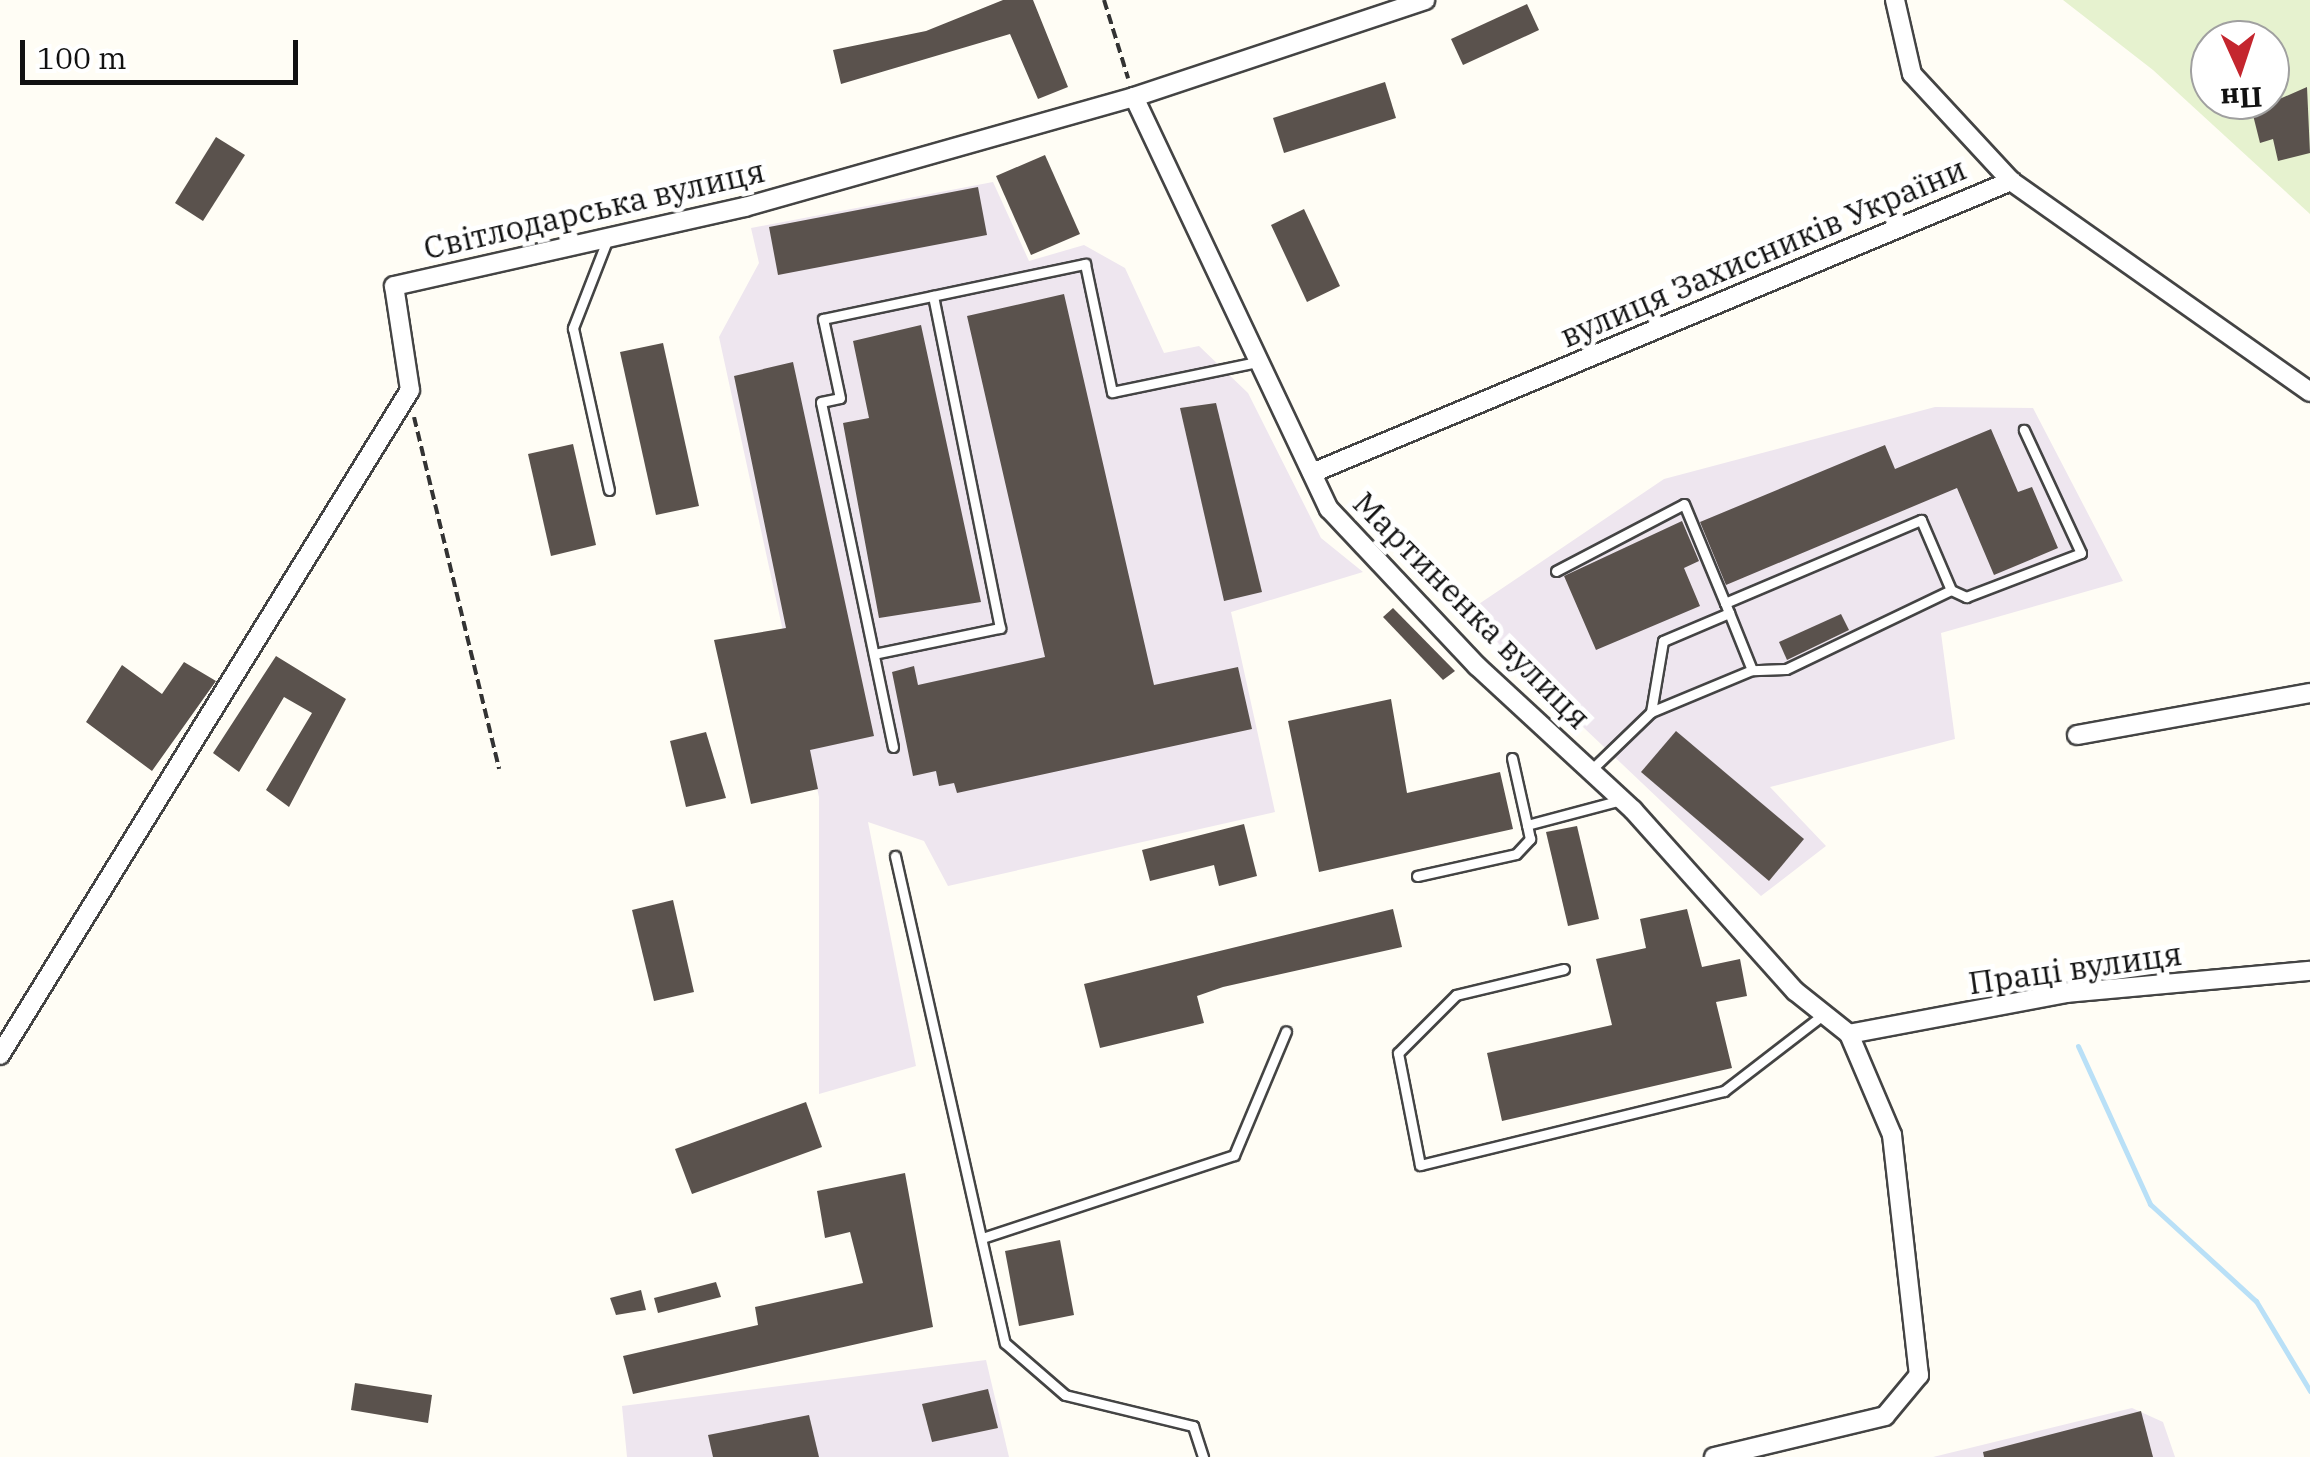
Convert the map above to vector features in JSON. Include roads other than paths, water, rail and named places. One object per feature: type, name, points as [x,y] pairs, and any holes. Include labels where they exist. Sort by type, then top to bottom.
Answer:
[{"type":"street","name":"Світлодарська вулиця","points":[[0,1055],[408,393],[394,286],[608,238],[1134,97],[1425,0]]},
{"type":"street","points":[[1895,0],[1912,74],[2011,182]]},
{"type":"street","name":"Мартиненка вулиця","points":[[1134,97],[1256,362],[1312,474],[1342,523],[1621,800],[1824,1014],[1850,1034]]},
{"type":"street","name":"вулиця Захисників України","points":[[1312,474],[2011,182],[2310,392]]},
{"type":"street","points":[[2077,735],[2310,693]]},
{"type":"street","name":"Праці вулиця","points":[[1850,1034],[2066,993],[2310,972]]},
{"type":"street","points":[[1714,1457],[1885,1416],[1919,1375],[1892,1134],[1850,1034]]},
{"type":"lane","points":[[608,238],[573,328],[609,490]]},
{"type":"lane","points":[[893,747],[821,402],[840,398],[823,319],[1085,264],[1112,392],[1256,362]]},
{"type":"lane","points":[[874,654],[1000,628],[933,296]]},
{"type":"lane","points":[[1651,712],[1663,641],[1921,520],[1951,590],[1966,598],[2080,553],[2024,430]]},
{"type":"lane","points":[[1556,571],[1684,504],[1752,670]]},
{"type":"lane","points":[[1590,771],[1651,712],[1752,670],[1786,669],[1951,590]]},
{"type":"lane","points":[[1418,876],[1516,854],[1530,839],[1512,758]]},
{"type":"lane","points":[[1528,825],[1621,800]]},
{"type":"lane","points":[[895,856],[1005,1343],[1065,1395],[1192,1426],[1203,1457]]},
{"type":"lane","points":[[1564,969],[1456,995],[1398,1053],[1420,1165],[1724,1090],[1824,1014]]},
{"type":"lane","points":[[982,1238],[1234,1155],[1286,1031]]},
{"type":"waterway","points":[[2078,1046],[2150,1204],[2256,1301],[2310,1391]]}]
